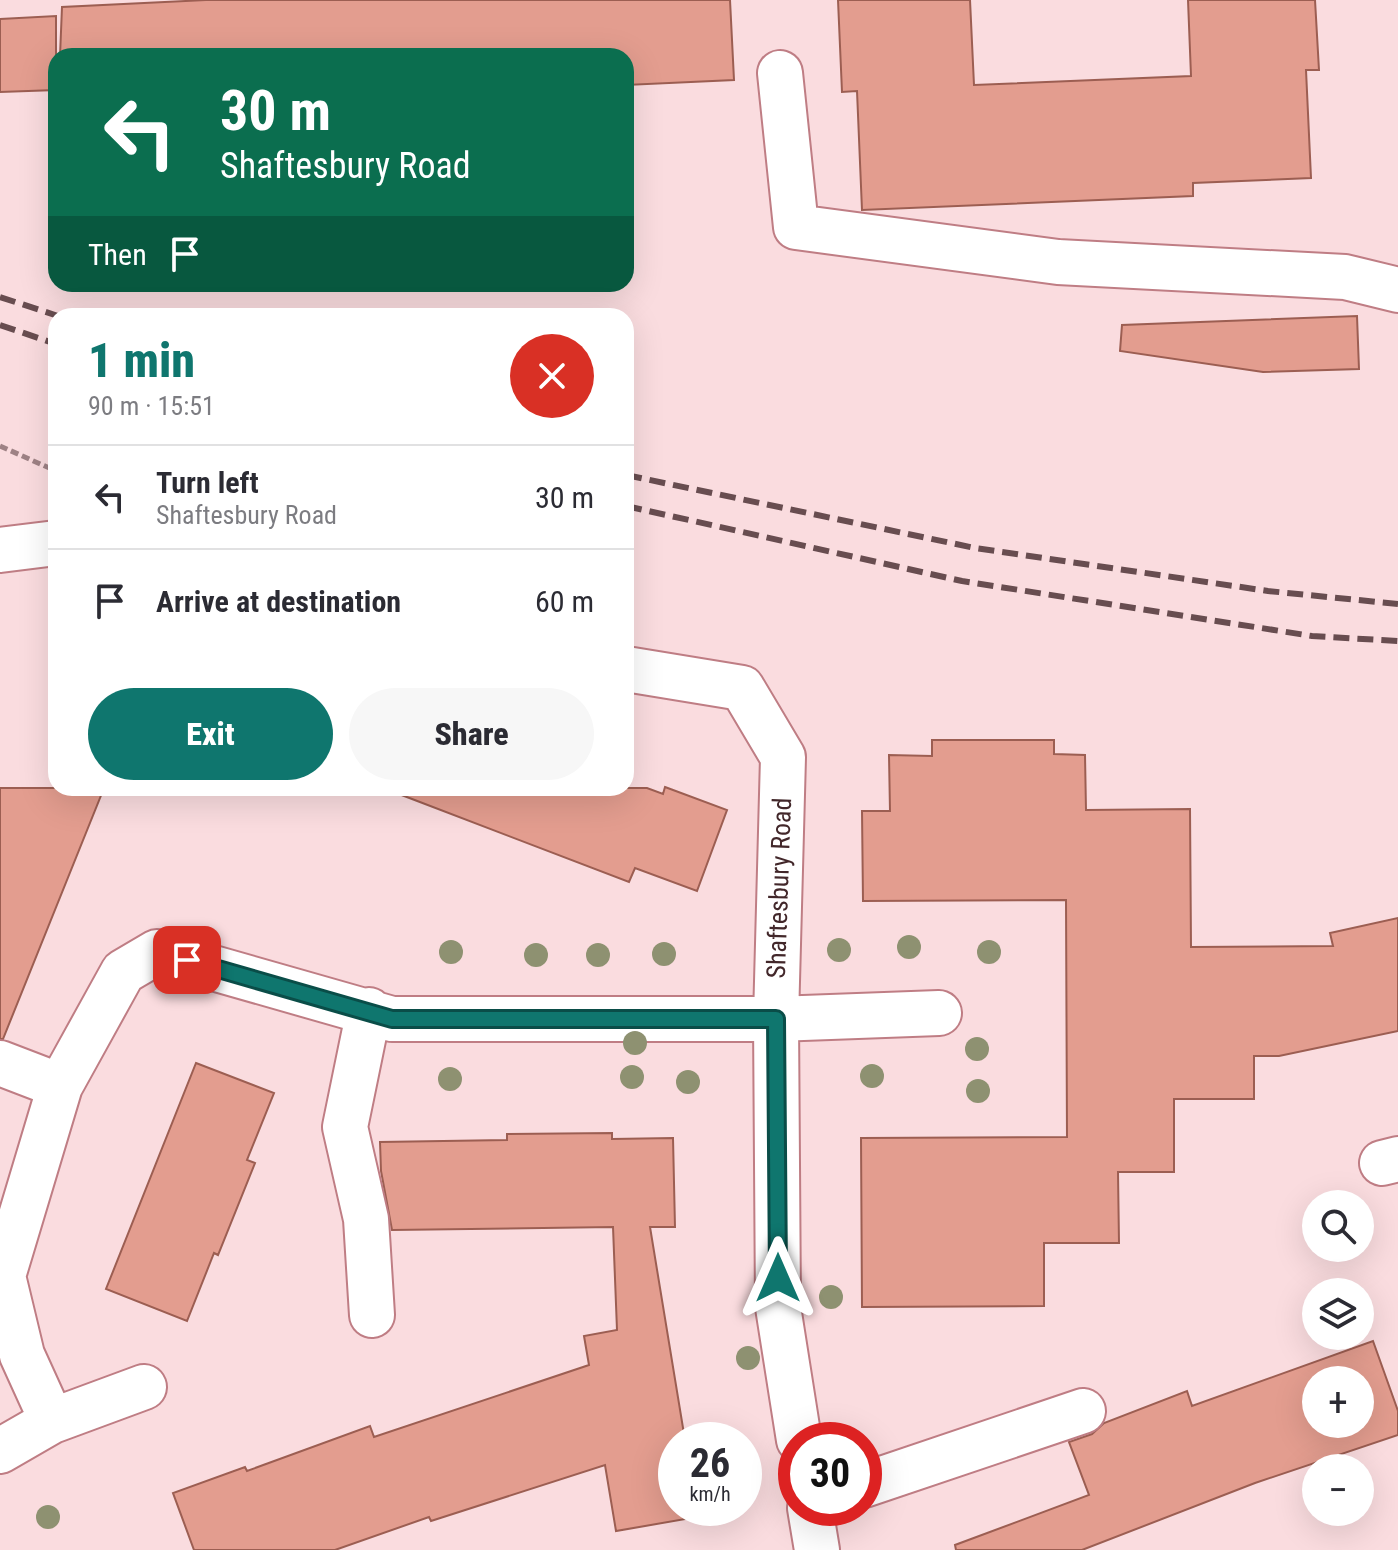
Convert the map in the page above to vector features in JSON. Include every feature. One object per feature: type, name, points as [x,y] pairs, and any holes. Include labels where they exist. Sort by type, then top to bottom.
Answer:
[{"type":"street","points":[[780,73],[796,227],[1058,262],[1345,277],[1398,290]]},
{"type":"street","points":[[0,550],[48,544]]},
{"type":"street","name":"Shaftesbury Road","points":[[634,670],[742,688],[783,757],[776,1019],[778,1307],[796,1422]]},
{"type":"street","points":[[52,1421],[6,1319],[3,1276],[60,1086],[123,972],[157,952],[392,1019],[776,1019],[939,1013]]},
{"type":"street","points":[[369,1010],[345,1127],[366,1219],[372,1315]]},
{"type":"street","points":[[0,1063],[60,1086]]},
{"type":"street","points":[[0,1451],[52,1421],[144,1387]]},
{"type":"street","points":[[882,1479],[1083,1411]]},
{"type":"street","points":[[813,1526],[817,1550]]},
{"type":"path","points":[[0,446],[48,467]]},
{"type":"building","points":[[206,0],[730,0],[734,80],[634,85],[634,48],[60,48],[62,7]]},
{"type":"building","points":[[838,0],[970,0],[974,85],[1191,76],[1188,0],[1315,0],[1319,70],[1306,70],[1311,178],[1193,183],[1193,196],[862,210],[857,91],[842,92]]},
{"type":"building","points":[[56,16],[56,48],[48,48],[48,90],[0,92],[0,19]]},
{"type":"building","points":[[1357,316],[1359,369],[1263,372],[1120,351],[1122,325]]},
{"type":"building","points":[[932,740],[1054,740],[1054,754],[1085,755],[1086,810],[1190,809],[1191,947],[1333,946],[1330,933],[1398,918],[1398,1031],[1279,1056],[1254,1056],[1254,1099],[1174,1099],[1174,1172],[1118,1172],[1119,1243],[1044,1243],[1044,1306],[862,1307],[861,1138],[1067,1137],[1066,900],[863,901],[862,811],[890,811],[889,755],[932,756]]},
{"type":"building","points":[[665,787],[727,810],[697,891],[635,868],[629,882],[404,796],[634,796],[634,788],[647,788],[663,794]]},
{"type":"building","points":[[0,788],[48,788],[48,796],[101,796],[3,1039],[0,1039]]},
{"type":"building","points":[[196,1063],[274,1093],[247,1160],[255,1163],[187,1321],[106,1289]]},
{"type":"building","points":[[612,1133],[612,1139],[673,1138],[675,1227],[650,1227],[682,1422],[658,1422],[658,1524],[616,1531],[605,1465],[431,1521],[429,1517],[335,1550],[194,1550],[173,1493],[245,1467],[247,1471],[370,1426],[374,1437],[589,1365],[584,1336],[617,1330],[613,1227],[392,1230],[381,1171],[380,1142],[507,1140],[507,1134]]},
{"type":"building","points":[[1374,1344],[1398,1411],[1398,1435],[1341,1454],[1302,1454],[1302,1467],[1082,1550],[956,1550],[955,1545],[1089,1495],[1069,1442],[1092,1434],[1104,1423],[1187,1391],[1192,1406],[1302,1366],[1302,1438],[1374,1438],[1374,1366],[1303,1366],[1348,1350],[1374,1350]]},
{"type":"railway","points":[[0,297],[48,313]]},
{"type":"railway","points":[[0,325],[48,341]]},
{"type":"railway","points":[[634,477],[975,548],[1268,591],[1398,604]]},
{"type":"railway","points":[[634,508],[962,581],[1312,636],[1398,641]]},
{"type":"route","points":[[187,960],[392,1019],[776,1019],[778,1278]]}]
